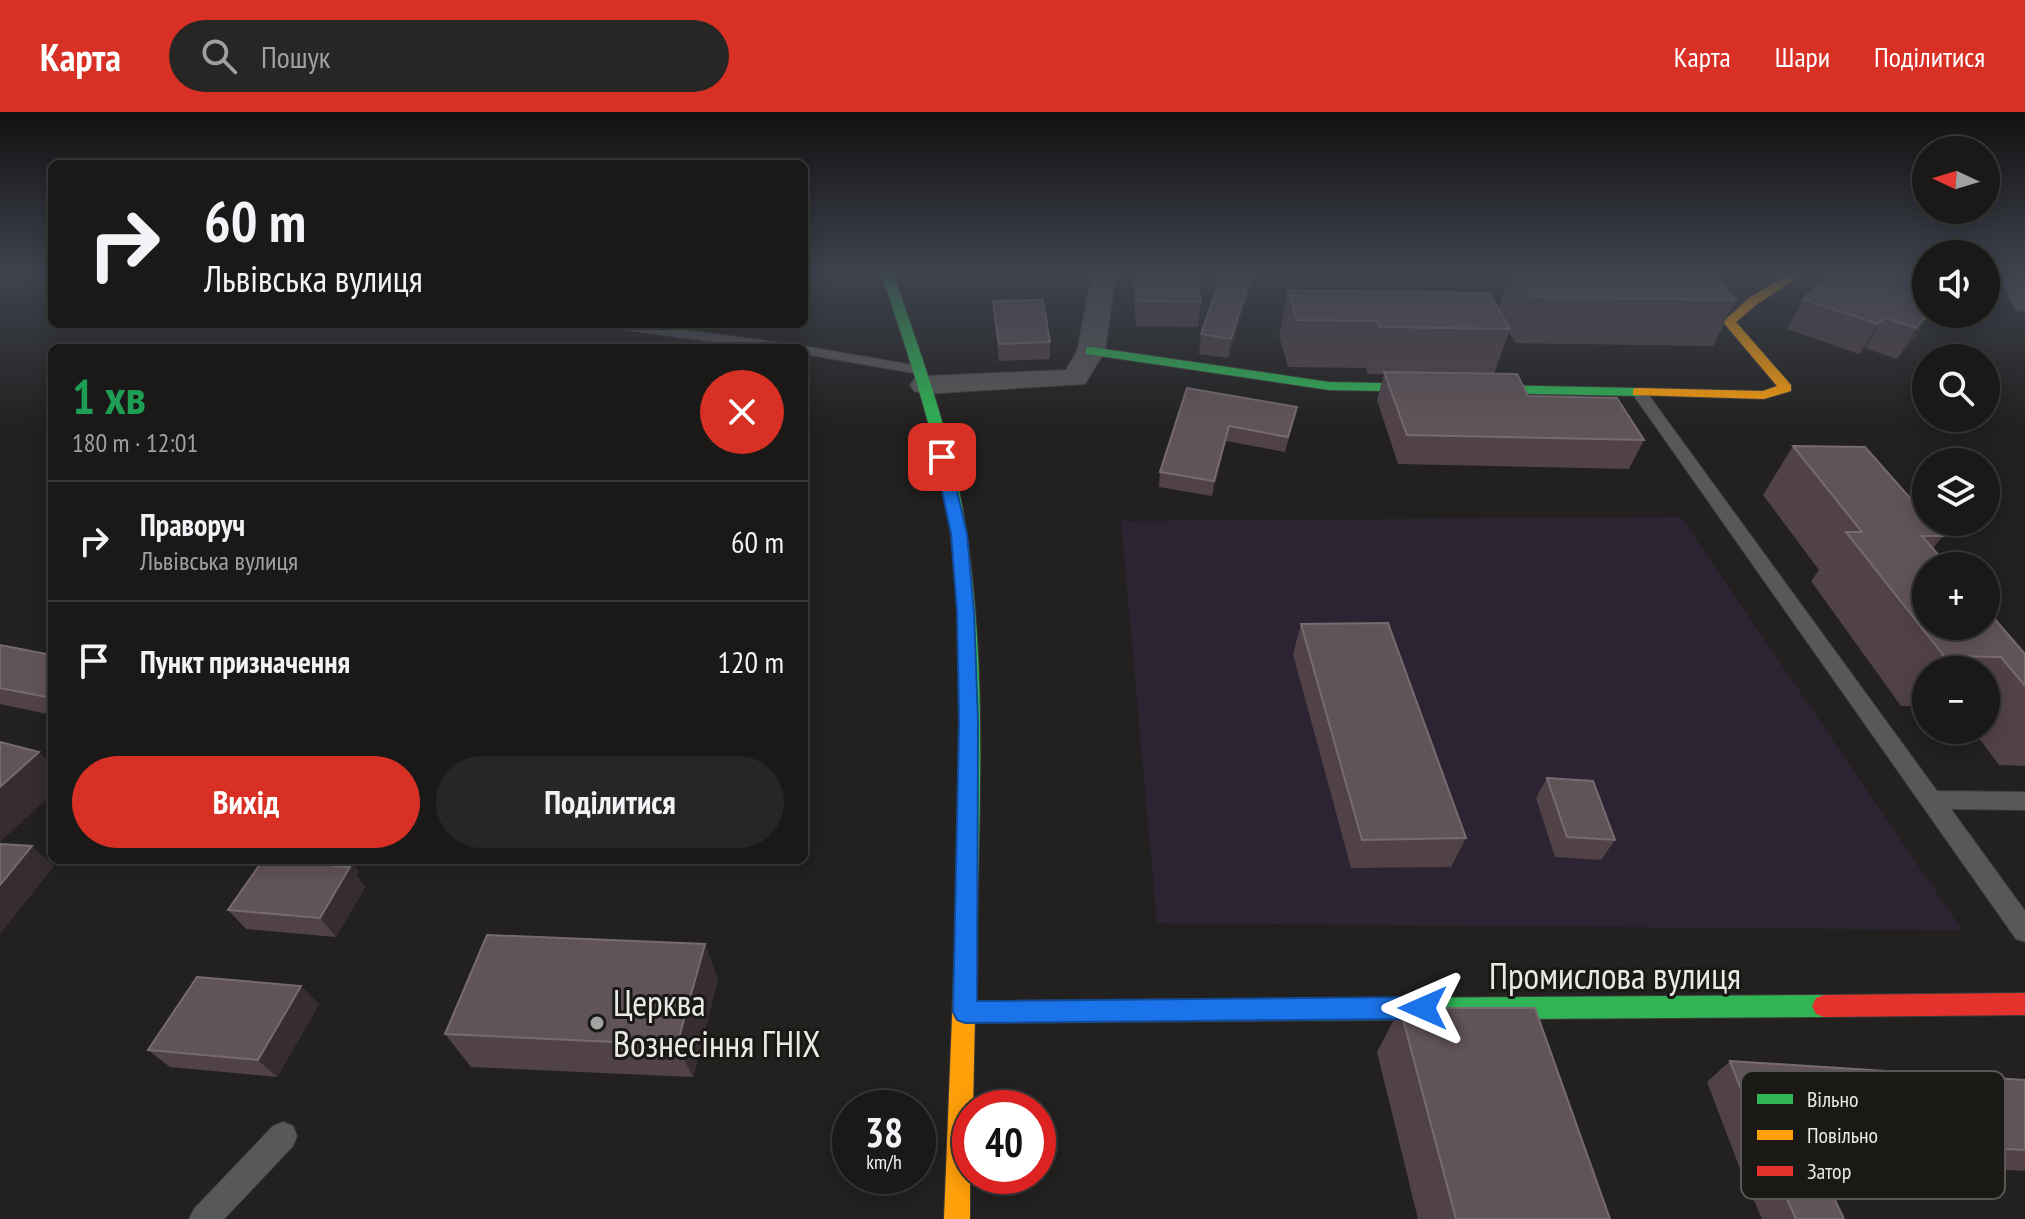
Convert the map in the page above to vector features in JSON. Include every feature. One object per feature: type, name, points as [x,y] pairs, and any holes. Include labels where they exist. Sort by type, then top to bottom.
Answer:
[{"type":"street","points":[[904,325],[922,378],[959,534],[966,612],[965,1012],[957,1219]]},
{"type":"street","points":[[922,378],[1075,378],[1091,351],[1095,325]]},
{"type":"street","points":[[1091,351],[1329,386],[1764,395],[1786,388],[1731,325]]},
{"type":"street","name":"Промислова вулиця","points":[[965,1012],[2025,1004]]},
{"type":"lane","points":[[641,328],[760,344]]},
{"type":"lane","points":[[808,351],[922,378]]},
{"type":"lane","points":[[1640,393],[2025,931]]},
{"type":"lane","points":[[1932,800],[2025,801]]},
{"type":"lane","points":[[204,1219],[283,1136]]},
{"type":"shaded area","points":[[1681,517],[1962,930],[1157,923],[1121,521]]},
{"type":"building","points":[[996,325],[1047,325],[1050,342],[999,344]]},
{"type":"building","points":[[1204,325],[1236,325],[1231,339],[1201,334]]},
{"type":"building","points":[[1379,325],[1507,325],[1510,329]]},
{"type":"building","points":[[1384,372],[1517,374],[1528,396],[1617,398],[1644,440],[1407,435]]},
{"type":"building","points":[[1187,388],[1297,407],[1288,437],[1229,426],[1214,481],[1160,472]]},
{"type":"building","points":[[1793,446],[1865,447],[1912,500],[1912,536],[1922,536],[1936,552],[1912,552],[1912,616],[1846,532],[1862,532]]},
{"type":"building","points":[[1388,623],[1466,838],[1362,840],[1301,624]]},
{"type":"building","points":[[2000,625],[2025,654],[2025,686],[2000,656],[1944,656],[1931,640],[2000,640]]},
{"type":"building","points":[[0,645],[48,654],[48,697],[0,688]]},
{"type":"building","points":[[0,742],[39,752],[0,787]]},
{"type":"building","points":[[1547,778],[1593,781],[1615,840],[1567,837]]},
{"type":"building","points":[[0,844],[32,846],[0,885]]},
{"type":"building","points":[[260,864],[335,864],[334,866],[350,867],[320,918],[228,910]]},
{"type":"building","points":[[487,935],[705,944],[677,1045],[445,1034]]},
{"type":"building","points":[[197,977],[301,986],[258,1060],[148,1050]]},
{"type":"building","points":[[1400,1008],[1535,1008],[1610,1219],[1456,1219]]},
{"type":"building","points":[[1730,1061],[1885,1071],[1741,1071],[1741,1089]]},
{"type":"building","points":[[2005,1079],[2025,1080],[2025,1150],[2005,1149]]},
{"type":"building","points":[[1787,1199],[1834,1199],[1844,1219],[1796,1219]]},
{"type":"traffic: fast","points":[[904,325],[947,469],[965,589],[970,697],[965,968]]},
{"type":"traffic: fast","points":[[1091,351],[1329,386],[1638,392]]},
{"type":"traffic: fast","points":[[965,1012],[1824,1006]]},
{"type":"traffic: slow","points":[[1638,392],[1764,395],[1786,388],[1731,325]]},
{"type":"traffic: slow","points":[[957,1219],[965,968]]},
{"type":"traffic: jam","points":[[1824,1006],[2025,1004]]},
{"type":"place","name":"Церква Вознесіння ГНІХ","points":[[597,1023]]},
{"type":"route","points":[[942,457],[959,534],[966,612],[965,1012],[1423,1008]]}]
